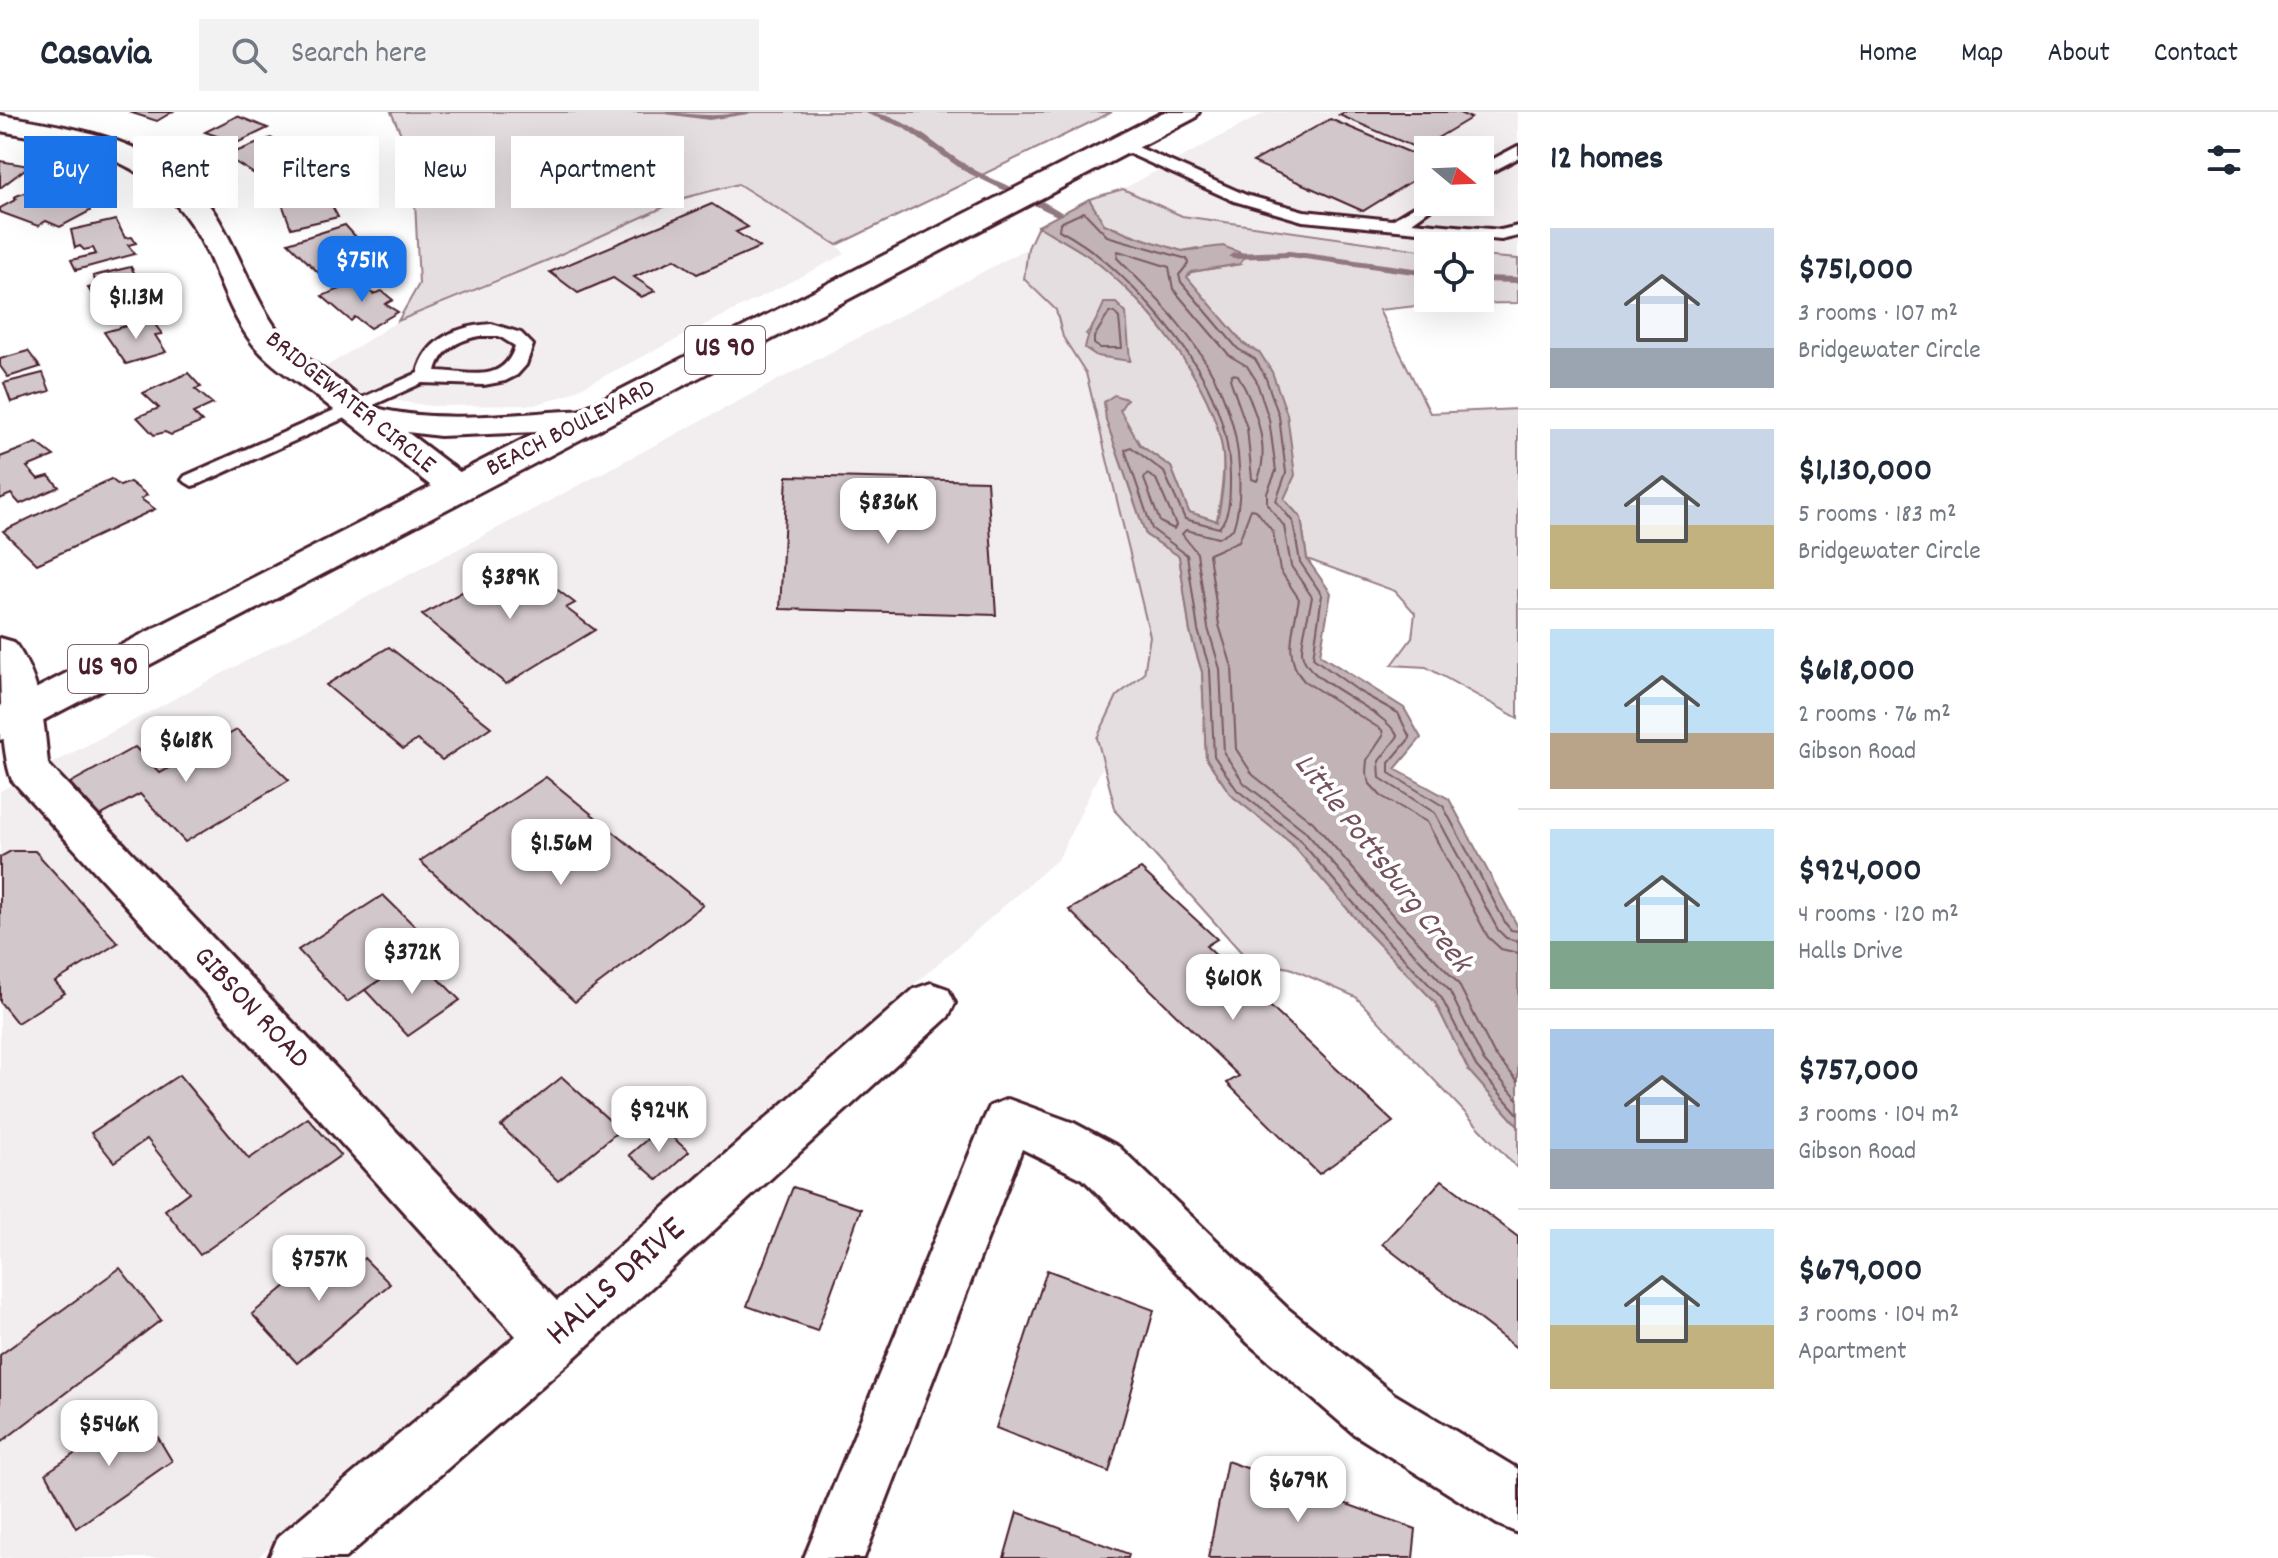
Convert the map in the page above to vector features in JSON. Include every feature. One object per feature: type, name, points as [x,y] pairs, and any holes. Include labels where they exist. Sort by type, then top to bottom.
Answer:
[{"type":"main road","name":"BEACH BOULEVARD","points":[[11,719],[1185,112]]},
{"type":"main road","name":"BRIDGEWATER CIRCLE","points":[[0,123],[90,142],[131,156],[162,173],[206,222],[254,324],[272,346],[457,488]]},
{"type":"main road","points":[[356,412],[440,426],[589,420]]},
{"type":"main road","name":"GIBSON ROAD","points":[[0,652],[11,664],[11,719],[27,769],[555,1338]]},
{"type":"main road","name":"HALLS DRIVE","points":[[299,1558],[555,1338],[931,1003]]},
{"type":"main road","points":[[834,1558],[1008,1121],[1056,1139],[1101,1163],[1268,1326],[1374,1414],[1518,1503]]},
{"type":"lane","points":[[1122,145],[1240,198],[1303,216],[1501,235],[1518,231]]},
{"type":"lane","points":[[1494,165],[1518,151]]},
{"type":"lane","points":[[1395,225],[1414,213]]},
{"type":"lane","points":[[192,480],[356,412],[426,377],[490,379],[514,367],[523,355],[524,345],[517,336],[507,332],[478,330],[461,335],[435,352],[426,377]]},
{"type":"shaded area","points":[[391,112],[1112,112],[837,245],[738,184],[684,198],[684,136],[511,136],[511,208],[662,208],[548,260],[398,321],[419,284],[415,208],[495,208],[495,136],[402,136]]},
{"type":"shaded area","points":[[1266,112],[1518,112],[1518,259],[1494,257],[1494,232],[1414,232],[1414,250],[1182,216],[1123,189]]},
{"type":"shaded area","points":[[738,184],[837,245],[845,254],[567,395],[535,405],[431,406],[358,395],[321,370],[398,321],[548,260],[662,208],[684,208],[684,198]]},
{"type":"shaded area","points":[[1123,189],[1182,216],[1414,249],[1414,306],[1379,310],[1430,413],[1518,409],[1518,718],[1426,667],[1392,665],[1412,638],[1415,613],[1395,591],[1307,559],[1301,518],[1283,499],[1260,353],[1244,344],[1186,277],[1191,272],[1240,264],[1197,248],[1182,251],[1168,248],[1104,224],[1089,199]]},
{"type":"shaded area","points":[[1038,226],[1085,254],[1111,274],[1153,318],[1190,369],[1205,396],[1216,422],[1223,456],[1217,521],[1189,512],[1171,467],[1140,445],[1119,410],[1127,399],[1106,420],[1146,535],[1179,556],[1190,632],[1202,672],[1206,758],[1231,795],[1291,843],[1368,933],[1435,1002],[1469,1071],[1518,1126],[1518,1169],[1356,997],[1290,968],[1250,962],[1116,812],[1097,738],[1117,696],[1144,674],[1150,636],[1086,373],[1063,337],[1056,310],[1024,279],[1028,248]],"holes":[[[1098,320],[1130,360],[1115,358],[1086,334]]]},
{"type":"shaded area","points":[[1028,248],[1024,279],[1057,310],[1063,337],[1086,373],[1150,636],[1144,674],[1118,696],[1097,737],[1104,764],[1059,858],[257,1558],[0,1558],[0,791]]},
{"type":"shaded area","points":[[1494,257],[1518,259],[1518,303],[1494,303]]},
{"type":"water","points":[[1089,199],[1104,224],[1125,233],[1182,251],[1223,246],[1246,255],[1240,264],[1191,272],[1187,277],[1244,344],[1260,353],[1272,372],[1287,414],[1295,475],[1284,499],[1301,518],[1307,559],[1331,593],[1320,655],[1404,708],[1421,738],[1395,769],[1449,799],[1518,927],[1518,1126],[1469,1071],[1435,1002],[1368,933],[1291,843],[1231,795],[1206,758],[1202,672],[1190,632],[1179,556],[1146,535],[1106,420],[1104,402],[1114,395],[1127,399],[1120,410],[1140,445],[1171,467],[1189,512],[1217,521],[1223,484],[1222,447],[1205,396],[1190,369],[1153,318],[1111,274],[1091,258],[1038,226]]},
{"type":"water","points":[[1104,303],[1116,303],[1126,313],[1130,361],[1097,356],[1085,348]]},
{"type":"building","points":[[129,112],[172,112],[157,121]]},
{"type":"building","points":[[1345,112],[1457,112],[1471,118],[1441,136],[1414,136],[1414,147],[1339,115]]},
{"type":"building","points":[[237,116],[268,128],[238,143],[238,136],[217,136],[205,132]]},
{"type":"building","points":[[1330,119],[1414,154],[1414,180],[1363,211],[1253,162]]},
{"type":"building","points":[[254,145],[254,174],[238,164],[238,151]]},
{"type":"building","points":[[0,161],[24,165],[24,170],[0,188]]},
{"type":"building","points":[[24,193],[24,208],[89,208],[90,211],[60,227],[46,221],[38,226],[0,212],[0,208],[17,199],[14,197]]},
{"type":"building","points":[[712,204],[748,227],[736,232],[760,247],[697,274],[675,259],[634,277],[655,291],[641,297],[613,278],[578,293],[550,272]]},
{"type":"building","points":[[284,208],[333,208],[338,217],[291,228]]},
{"type":"building","points":[[116,220],[125,238],[132,237],[136,243],[128,245],[135,254],[76,270],[71,260],[96,254],[93,248],[75,248],[71,230]]},
{"type":"building","points":[[345,225],[356,237],[336,243],[340,248],[370,238],[389,255],[358,266],[362,270],[328,282],[288,243]]},
{"type":"building","points":[[131,267],[141,285],[147,284],[150,291],[137,296],[145,311],[109,320],[103,309],[113,306],[110,303],[102,304],[96,293],[92,294],[88,288],[98,286],[93,276]]},
{"type":"building","points":[[358,282],[373,294],[382,291],[393,300],[385,304],[398,312],[370,328],[355,317],[351,321],[322,296]]},
{"type":"building","points":[[151,319],[162,334],[155,335],[166,352],[126,364],[104,332]]},
{"type":"building","points":[[28,351],[40,367],[8,377],[0,366],[0,359]]},
{"type":"building","points":[[43,373],[50,391],[11,402],[4,383]]},
{"type":"building","points":[[188,373],[201,387],[195,389],[213,404],[193,413],[202,422],[171,435],[165,432],[154,435],[137,417],[159,408],[143,393]]},
{"type":"building","points":[[37,443],[54,456],[27,467],[38,479],[49,476],[59,487],[20,504],[11,494],[0,499],[0,457]]},
{"type":"building","points":[[787,476],[987,481],[996,615],[780,609]]},
{"type":"building","points":[[111,479],[120,486],[130,482],[147,495],[141,499],[155,509],[37,564],[3,531]]},
{"type":"building","points":[[518,560],[575,603],[566,608],[595,630],[506,684],[422,615]]},
{"type":"building","points":[[389,647],[491,727],[442,760],[417,740],[403,749],[326,685]]},
{"type":"building","points":[[237,730],[289,780],[185,842],[140,794],[100,816],[70,783],[135,747],[160,773]]},
{"type":"building","points":[[546,777],[703,905],[575,1002],[420,861]]},
{"type":"building","points":[[11,851],[35,851],[118,943],[55,982],[65,993],[17,1023],[0,1002],[0,857]]},
{"type":"building","points":[[1141,869],[1217,939],[1206,946],[1393,1122],[1319,1174],[1227,1083],[1239,1076],[1069,910]]},
{"type":"building","points":[[383,895],[433,944],[347,1002],[298,950]]},
{"type":"building","points":[[416,956],[460,1000],[408,1036],[365,990]]},
{"type":"building","points":[[179,1075],[249,1159],[308,1118],[341,1155],[200,1255],[165,1210],[189,1192],[147,1139],[114,1162],[91,1133]]},
{"type":"building","points":[[562,1077],[620,1130],[558,1181],[501,1126]]},
{"type":"building","points":[[661,1127],[689,1152],[658,1180],[629,1155]]},
{"type":"building","points":[[1442,1180],[1518,1237],[1518,1349],[1382,1244]]},
{"type":"building","points":[[793,1187],[861,1209],[817,1331],[747,1306]]},
{"type":"building","points":[[331,1248],[351,1269],[364,1258],[390,1284],[297,1363],[252,1314]]},
{"type":"building","points":[[120,1268],[161,1320],[0,1443],[0,1355]]},
{"type":"building","points":[[1047,1270],[1154,1310],[1109,1472],[996,1428]]},
{"type":"building","points":[[141,1409],[172,1461],[76,1528],[46,1473]]},
{"type":"building","points":[[1227,1461],[1416,1529],[1413,1558],[1208,1558]]},
{"type":"building","points":[[1017,1512],[1129,1554],[1128,1558],[1004,1558]]},
{"type":"waterway","name":"Little Pottsburg Creek","points":[[665,112],[709,118],[748,112]]},
{"type":"waterway","name":"Little Pottsburg Creek","points":[[866,112],[905,125],[967,169],[1060,214]]},
{"type":"waterway","points":[[1233,256],[1290,254],[1414,271]]},
{"type":"waterway","points":[[1494,279],[1518,280]]}]
